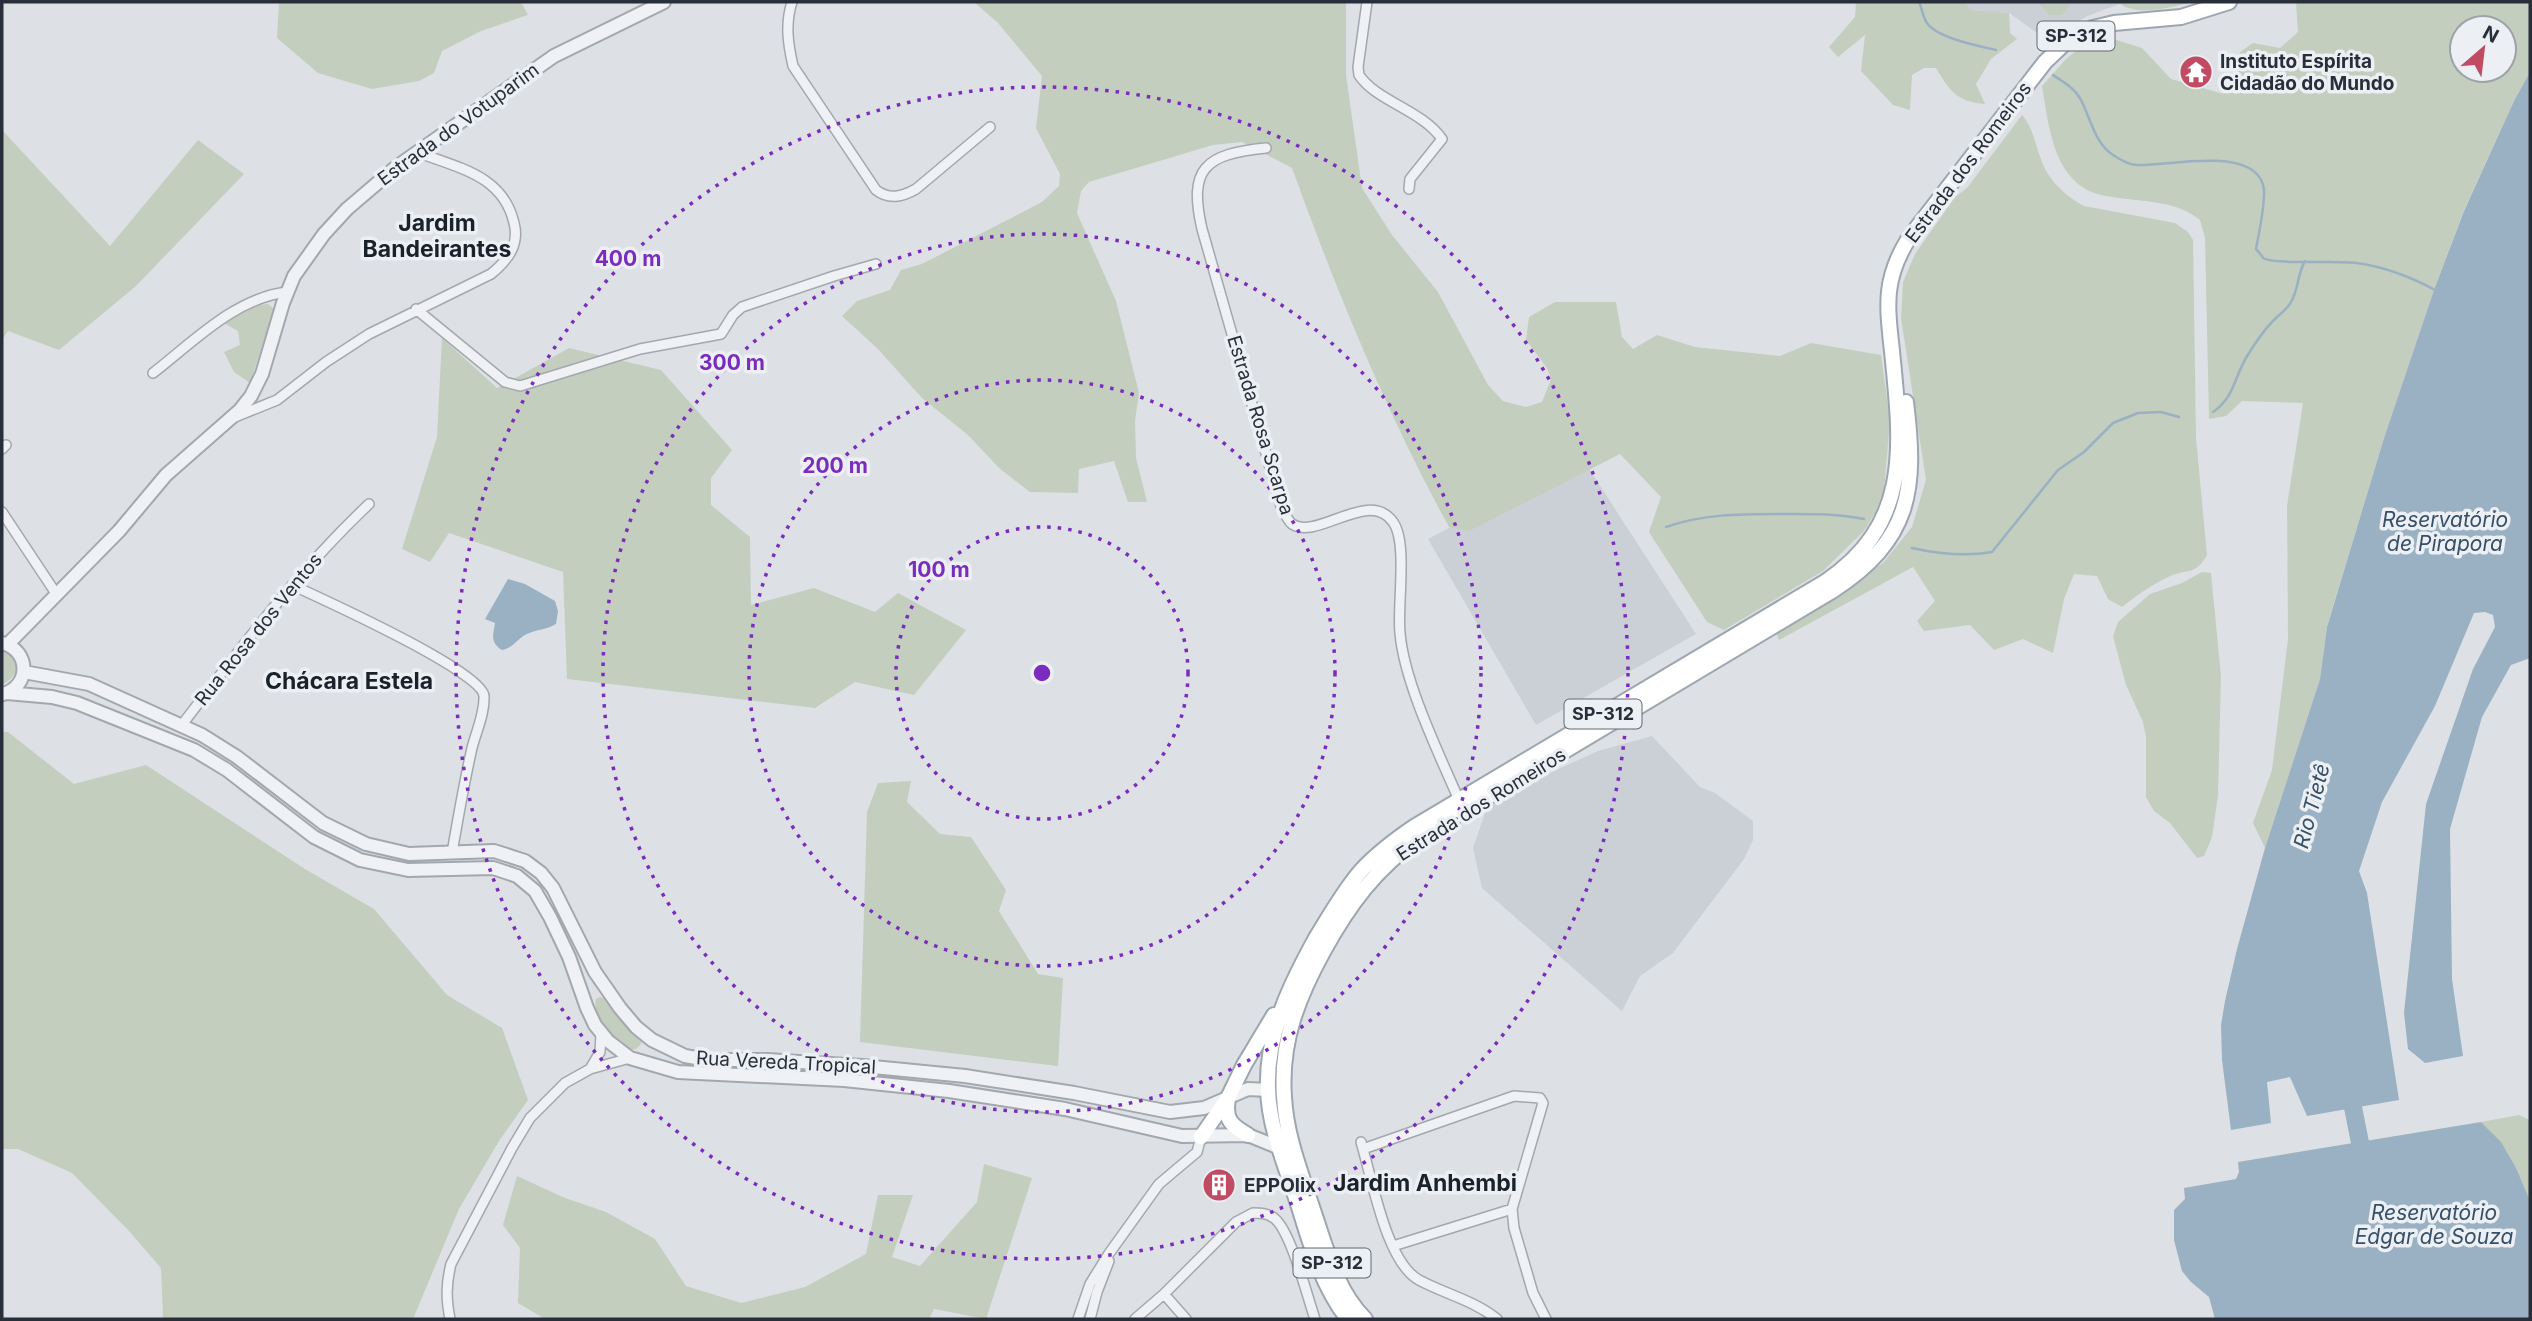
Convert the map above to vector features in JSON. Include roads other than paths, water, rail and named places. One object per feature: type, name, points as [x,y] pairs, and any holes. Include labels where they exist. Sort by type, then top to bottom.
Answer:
[{"type":"main road","name":"Estrada dos Romeiros","points":[[1365,1319],[1346,1294],[1285,1144],[1272,1124],[1268,1090],[1271,1045],[1288,993],[1329,916],[1360,872],[1400,836],[1825,582],[1857,556],[1882,520],[1891,501],[1898,472],[1899,434],[1887,304],[1888,286],[1900,252],[2033,77],[2056,51],[2082,32],[2093,28],[2114,23],[2181,17],[2229,2]]},
{"type":"main road","name":"Estrada dos Romeiros","points":[[1348,1319],[1335,1300],[1319,1265],[1285,1144],[1283,1074],[1286,1040],[1295,1008],[1339,923],[1378,871],[1419,838],[1832,591],[1861,571],[1885,546],[1905,506],[1912,458],[1905,393],[1890,336]]},
{"type":"main road","points":[[1201,1137],[1228,1098],[1244,1065],[1288,993]]},
{"type":"main road","points":[[1228,1098],[1228,1120],[1232,1126],[1248,1135]]},
{"type":"street","name":"Estrada do Votuparim","points":[[5,644],[119,531],[166,475],[246,402],[259,382],[287,292],[298,269],[335,222],[383,177],[554,56],[664,2]]},
{"type":"street","points":[[792,2],[787,28],[793,66],[868,178],[883,194],[894,197],[906,195],[916,189],[990,127]]},
{"type":"street","points":[[1367,2],[1359,75],[1380,93],[1421,118],[1442,139],[1410,179],[1409,189]]},
{"type":"street","points":[[431,142],[446,163]]},
{"type":"street","name":"Estrada Rosa Scarpa","points":[[1266,148],[1238,153],[1207,166],[1196,185],[1196,197],[1202,229],[1282,506],[1292,524],[1298,526],[1322,523],[1368,510],[1385,514],[1395,525],[1400,545],[1399,618],[1403,652],[1426,720],[1459,800]]},
{"type":"street","points":[[230,419],[269,405],[339,352],[416,309],[491,274],[506,261],[515,239],[514,221],[503,194],[488,182],[417,152]]},
{"type":"street","points":[[416,309],[505,382],[520,386],[640,349],[721,334],[733,315],[742,307],[876,264]]},
{"type":"street","points":[[153,373],[197,337],[236,312],[263,298],[287,292]]},
{"type":"street","name":"Rua Rosa dos Ventos","points":[[181,726],[269,609],[323,548],[369,504]]},
{"type":"street","points":[[2,512],[57,595]]},
{"type":"street","points":[[292,585],[427,652],[464,674],[482,690],[484,694],[481,713],[462,794],[452,853]]},
{"type":"street","points":[[4,693],[19,685],[24,672],[19,652],[5,644]]},
{"type":"street","name":"Rua Vereda Tropical","points":[[24,672],[89,684],[225,748],[323,823],[351,838],[394,851],[424,854],[494,851],[525,861],[541,873],[562,903],[606,990],[636,1027],[675,1053],[695,1059],[803,1062],[924,1071],[1060,1090],[1170,1112],[1204,1108],[1248,1089],[1268,1090]]},
{"type":"street","name":"Rua Vereda Tropical","points":[[4,693],[52,697],[77,703],[194,750],[227,770],[314,837],[360,860],[408,870],[493,868],[517,876],[535,891],[550,917],[569,957],[591,1017],[601,1034],[630,1058],[678,1072],[831,1079],[950,1091],[1065,1109],[1182,1136],[1248,1135]]},
{"type":"street","points":[[584,998],[593,990],[606,990]]},
{"type":"street","points":[[590,1069],[600,1052],[601,1034]]},
{"type":"street","points":[[450,1319],[446,1297],[452,1264],[530,1118],[565,1083],[590,1069],[630,1058],[644,1051],[652,1040]]},
{"type":"street","points":[[1497,1319],[1461,1297],[1410,1274],[1398,1259],[1362,1146],[1514,1096],[1528,1095],[1540,1098],[1543,1102],[1512,1209],[1514,1228],[1533,1293],[1546,1319]]},
{"type":"street","points":[[1248,1135],[1285,1144]]},
{"type":"street","points":[[1078,1319],[1090,1284],[1159,1184],[1197,1152],[1201,1137]]},
{"type":"street","points":[[1393,1246],[1512,1209]]},
{"type":"street","points":[[1135,1319],[1236,1223],[1252,1213],[1273,1217],[1287,1238],[1315,1319]]},
{"type":"street","points":[[1090,1319],[1097,1292],[1115,1248]]},
{"type":"street","points":[[1164,1294],[1186,1319]]},
{"type":"water","name":"Reservatório de Pirapora","points":[[2530,72],[2530,658],[2511,665],[2482,717],[2450,829],[2452,979],[2463,1056],[2425,1063],[2408,1049],[2404,1013],[2426,804],[2473,669],[2495,627],[2493,615],[2485,612],[2474,613],[2435,706],[2382,802],[2359,871],[2367,893],[2399,1100],[2307,1116],[2290,1077],[2267,1082],[2271,1123],[2231,1130],[2222,1060],[2221,1025],[2225,1001],[2265,848],[2320,679],[2327,627],[2384,438],[2434,290],[2464,211]]},
{"type":"water","points":[[508,579],[525,584],[555,601],[558,611],[556,624],[527,634],[502,650],[494,641],[495,623],[485,619]]},
{"type":"water","name":"Reservatório Edgar de Souza","points":[[2481,1122],[2501,1142],[2530,1201],[2530,1319],[2215,1319],[2209,1297],[2182,1271],[2174,1240],[2174,1210],[2185,1199],[2184,1188],[2236,1179],[2239,1172],[2238,1162]]},
{"type":"waterway","points":[[1919,2],[1927,23],[1940,33],[1959,41],[1996,50]]},
{"type":"waterway","points":[[2053,75],[2076,92],[2102,144],[2121,160],[2137,165],[2189,161],[2229,162],[2246,167],[2258,176],[2264,197],[2256,249],[2263,258],[2367,265],[2397,273],[2435,290]]},
{"type":"waterway","points":[[2213,412],[2231,392],[2244,361],[2260,337],[2289,305],[2305,261]]},
{"type":"waterway","points":[[1912,548],[1952,554],[1992,552],[2058,470],[2084,452],[2113,423],[2138,413],[2161,412],[2179,417]]},
{"type":"waterway","points":[[1666,527],[1694,519],[1735,515],[1821,514],[1864,519]]},
{"type":"waterway","name":"Rio Tietê","points":[[2349,1087],[2364,1163]]},
{"type":"place","name":"Instituto Espírita Cidadão do Mundo","points":[[2196,72]]},
{"type":"place","name":"EPPOlix","points":[[1219,1185]]},
{"type":"district","name":"Jardim Bandeirantes","points":[[437,236]]},
{"type":"district","name":"Chácara Estela","points":[[349,681]]},
{"type":"district","name":"Jardim Anhembi","points":[[1425,1183]]}]
